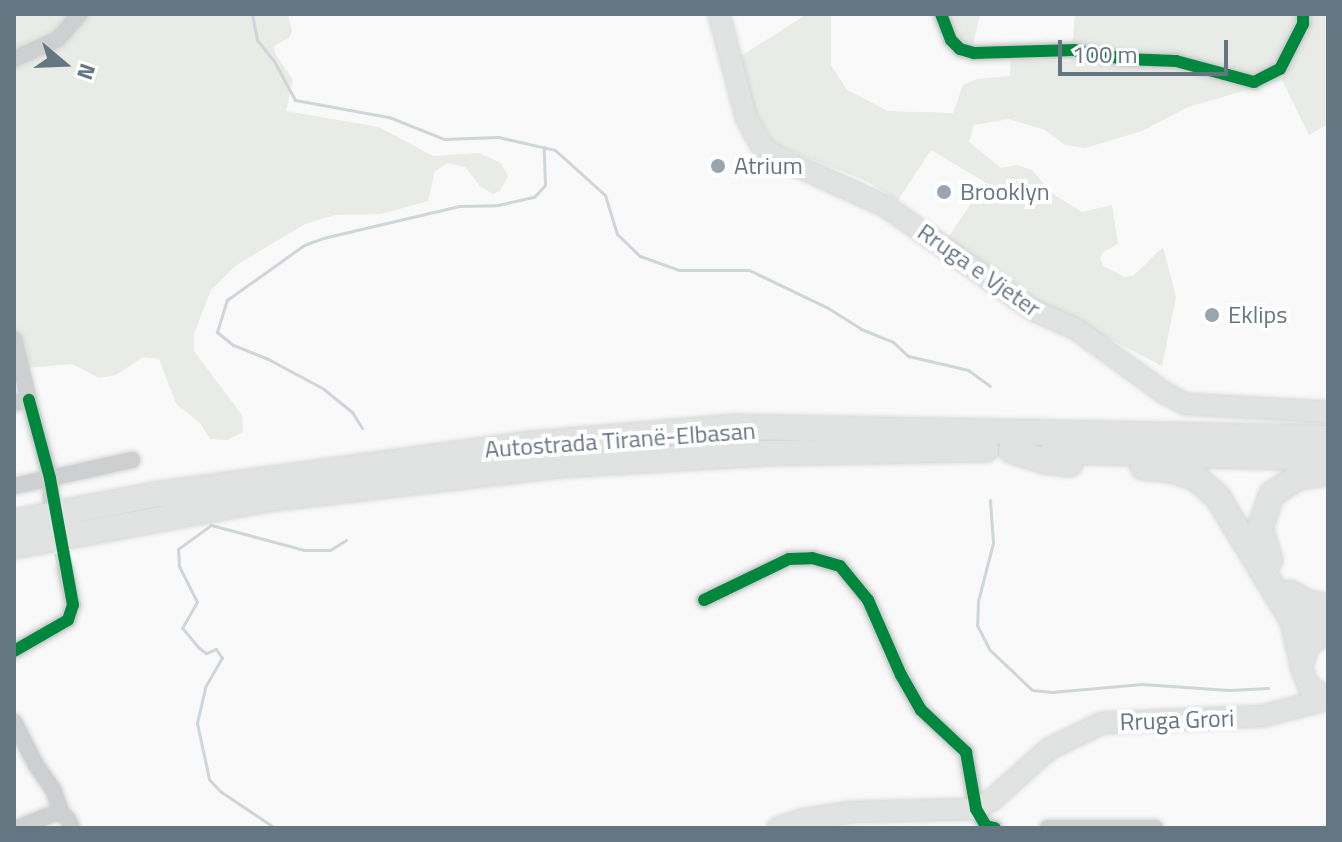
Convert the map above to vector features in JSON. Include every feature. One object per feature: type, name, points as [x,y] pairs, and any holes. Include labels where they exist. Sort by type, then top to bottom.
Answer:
[{"type":"highway","name":"Autostrada Tiranë-Elbasan","points":[[14,522],[160,494],[501,448],[735,427],[1328,438]]},
{"type":"highway","name":"Autostrada Tiranë-Elbasan","points":[[14,546],[267,499],[561,465],[767,453],[1011,450],[1328,458]]},
{"type":"highway","points":[[1011,450],[1058,464],[1172,470],[1207,486],[1235,523],[1293,621],[1302,662]]},
{"type":"highway","points":[[1328,473],[1304,475],[1272,494],[1260,528],[1262,542],[1286,589],[1308,619],[1328,633]]},
{"type":"highway","points":[[1286,589],[1301,600],[1328,607]]},
{"type":"main road","name":"Rruga e Vjeter","points":[[719,14],[746,117],[761,145],[773,155],[887,207],[1033,310],[1076,329],[1163,392],[1186,404],[1328,412]]},
{"type":"main road","points":[[1270,715],[1291,697],[1312,641],[1328,633]]},
{"type":"main road","points":[[1302,662],[1309,687],[1328,698]]},
{"type":"main road","name":"Rruga Grori","points":[[976,809],[993,799],[1049,749],[1102,723],[1270,715],[1328,698]]},
{"type":"main road","points":[[778,828],[801,820],[853,812],[976,809]]},
{"type":"street","points":[[14,59],[58,39],[80,14]]},
{"type":"street","points":[[941,14],[951,40],[960,49],[974,53],[1074,50],[1125,59],[1176,61],[1254,82],[1280,69],[1303,24],[1303,14]]},
{"type":"street","points":[[14,339],[21,402],[50,478],[52,504]]},
{"type":"street","points":[[14,486],[132,460]]},
{"type":"street","points":[[704,600],[789,559],[812,558],[840,566],[868,600],[901,675],[921,710],[966,752],[976,809],[986,826],[995,828]]},
{"type":"street","points":[[14,651],[68,620],[73,605],[65,568]]},
{"type":"street","points":[[14,722],[72,828]]},
{"type":"street","points":[[18,828],[46,815],[62,814]]},
{"type":"street","points":[[1048,828],[1155,828]]},
{"type":"shaded area","points":[[14,14],[288,14],[292,31],[289,38],[274,46],[275,53],[293,80],[286,111],[379,127],[433,156],[479,153],[501,163],[508,176],[500,191],[493,194],[480,186],[465,167],[448,163],[435,171],[428,201],[381,214],[335,215],[305,224],[235,266],[211,290],[194,334],[194,351],[242,415],[243,432],[227,440],[210,439],[200,423],[176,404],[159,359],[143,357],[116,375],[99,378],[72,364],[14,369]]},
{"type":"shaded area","points":[[807,14],[831,14],[831,65],[847,90],[888,111],[953,113],[963,85],[977,79],[1010,76],[1011,58],[1071,62],[1075,14],[1328,14],[1328,124],[1309,135],[1282,80],[1188,107],[1142,131],[1085,148],[1065,145],[1045,130],[1009,119],[974,125],[969,142],[1001,168],[1017,165],[1032,170],[1053,194],[1082,212],[1112,205],[1118,244],[1103,252],[1100,259],[1103,266],[1125,277],[1133,276],[1163,247],[1176,297],[1162,366],[1030,298],[948,238],[985,182],[931,150],[898,200],[866,181],[775,144],[753,110],[741,56]]},
{"type":"shaded area","points":[[946,14],[980,14],[972,49],[961,45]]},
{"type":"waterway","points":[[252,14],[257,40],[274,61],[295,100],[389,117],[444,139],[498,137],[555,150],[605,195],[617,234],[640,256],[679,270],[749,270],[828,308],[861,329],[893,342],[908,356],[968,370],[990,386]]},
{"type":"waterway","points":[[362,428],[352,412],[324,389],[268,359],[233,345],[217,332],[227,300],[304,245],[323,238],[459,206],[498,205],[534,197],[545,185],[544,147]]},
{"type":"waterway","points":[[990,500],[993,543],[978,601],[977,625],[989,649],[1032,690],[1052,692],[1142,684],[1229,690],[1268,688]]},
{"type":"waterway","points":[[275,828],[220,791],[209,779],[197,723],[205,687],[222,658],[216,649],[206,653],[199,648],[182,628],[197,602],[179,566],[178,549],[211,525],[304,550],[330,550],[346,540]]},
{"type":"tunnel","points":[[57,529],[65,568]]},
{"type":"cycle path","points":[[941,14],[951,40],[960,49],[974,53],[1074,50],[1125,59],[1176,61],[1254,82],[1280,69],[1303,24],[1303,14]]},
{"type":"cycle path","points":[[14,651],[68,620],[73,605],[50,478],[29,400]]},
{"type":"cycle path","points":[[704,600],[789,559],[812,558],[840,566],[868,600],[901,675],[921,710],[966,752],[976,809],[986,826],[995,828]]},
{"type":"place","name":"Atrium","points":[[718,166]]},
{"type":"place","name":"Brooklyn","points":[[944,192]]},
{"type":"place","name":"Eklips","points":[[1212,315]]}]
